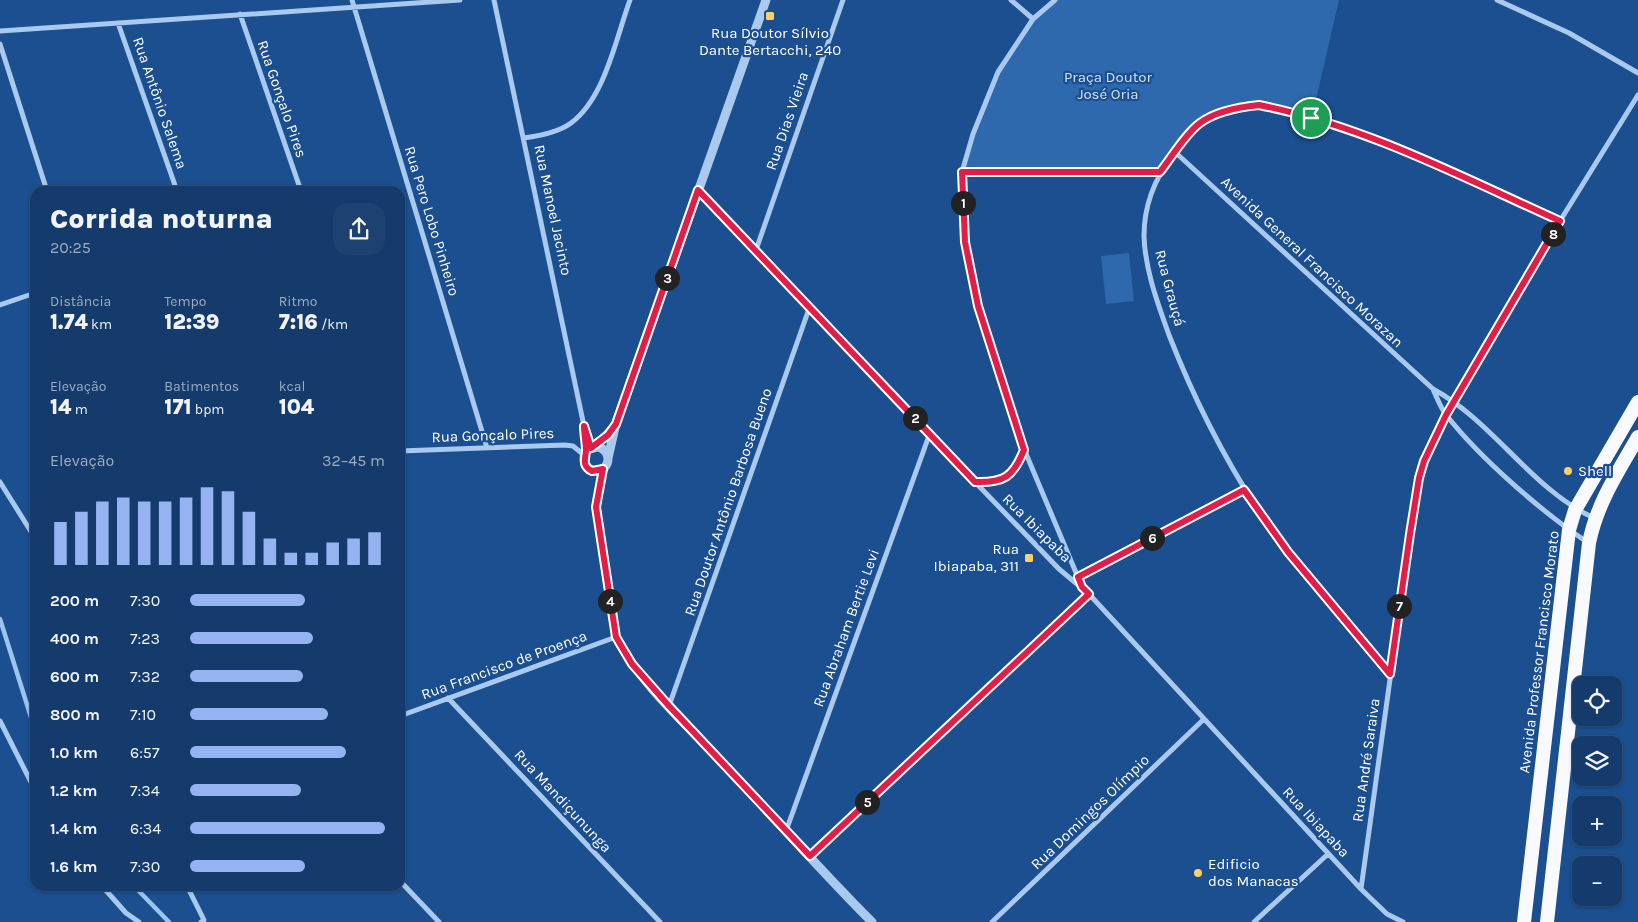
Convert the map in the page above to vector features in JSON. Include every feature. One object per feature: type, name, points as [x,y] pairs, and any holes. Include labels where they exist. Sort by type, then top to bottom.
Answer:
[{"type":"highway","name":"Avenida Professor Francisco Morato","points":[[1524,922],[1569,530],[1575,510],[1638,402]]},
{"type":"highway","points":[[1547,922],[1594,518],[1608,488],[1638,437]]},
{"type":"street","name":"Rua Pero Lobo Pinheiro","points":[[352,0],[487,448]]},
{"type":"street","points":[[0,31],[460,0]]},
{"type":"street","name":"Rua Manoel Jacinto","points":[[494,0],[589,451]]},
{"type":"street","points":[[524,138],[540,135],[570,124],[588,108],[601,83],[630,0]]},
{"type":"street","points":[[766,0],[616,424],[608,458],[603,469],[596,507],[616,637],[632,664],[669,706],[872,922]]},
{"type":"street","name":"Rua Dias Vieira","points":[[756,250],[843,0]]},
{"type":"street","points":[[1011,0],[1033,19]]},
{"type":"street","points":[[1055,0],[1033,19],[998,72],[973,134],[962,172],[965,242],[978,306],[1024,450],[1082,587]]},
{"type":"street","points":[[1497,0],[1509,2],[1569,33],[1638,73]]},
{"type":"street","name":"Rua Gonçalo Pires","points":[[240,14],[299,186]]},
{"type":"street","name":"Rua Antônio Salema","points":[[118,23],[175,186]]},
{"type":"street","points":[[0,44],[45,186]]},
{"type":"street","name":"Rua André Saraiva","points":[[1361,889],[1390,674],[1419,478],[1424,461],[1446,415],[1560,221],[1638,94]]},
{"type":"street","name":"Rua Grauçá","points":[[1390,674],[1288,552],[1244,490],[1211,430],[1181,366],[1154,291],[1146,258],[1144,235],[1146,212],[1160,172],[1199,124],[1214,115],[1241,107],[1259,105],[1288,111],[1359,132],[1472,180],[1560,221]]},
{"type":"street","name":"Avenida General Francisco Morazan","points":[[1176,152],[1433,389],[1455,401],[1546,487],[1575,510],[1594,518]]},
{"type":"street","points":[[962,172],[1160,172]]},
{"type":"street","name":"Rua Ibiapaba","points":[[698,190],[975,482],[1072,581],[1089,594],[1361,889],[1387,914],[1403,922]]},
{"type":"street","points":[[0,304],[30,295]]},
{"type":"street","name":"Rua Doutor Antônio Barbosa Bueno","points":[[669,706],[810,306]]},
{"type":"street","name":"Avenida General Francisco Morazan","points":[[1433,389],[1446,415],[1477,449],[1569,530],[1590,543]]},
{"type":"street","points":[[603,469],[596,472],[589,470],[584,464],[589,451],[608,435],[616,424]]},
{"type":"street","name":"Rua Abraham Bertie Levi","points":[[786,831],[930,433]]},
{"type":"street","name":"Rua Gonçalo Pires","points":[[405,451],[564,445],[589,451]]},
{"type":"street","points":[[589,451],[601,449],[608,458]]},
{"type":"street","points":[[975,482],[993,483],[1006,478],[1017,466],[1024,450]]},
{"type":"street","points":[[0,482],[30,530]]},
{"type":"street","points":[[1072,581],[1244,490]]},
{"type":"street","points":[[810,856],[1089,594]]},
{"type":"street","name":"Rua Francisco de Proença","points":[[405,714],[616,637]]},
{"type":"street","name":"Rua Mandiçununga","points":[[448,698],[660,922]]},
{"type":"street","name":"Rua Domingos Olímpio","points":[[992,922],[1204,719]]},
{"type":"street","points":[[0,721],[30,780]]},
{"type":"street","points":[[1254,922],[1328,854]]},
{"type":"street","points":[[405,885],[439,922]]},
{"type":"street","points":[[106,891],[126,913],[139,922]]},
{"type":"street","points":[[189,891],[204,921]]},
{"type":"green space","name":"Praça Doutor José Oria","points":[[1057,0],[1339,0],[1312,117],[1271,105],[1240,104],[1216,113],[1186,132],[1172,149],[1159,171],[964,173],[990,92],[1009,54],[1034,20]]},
{"type":"green space","points":[[1129,253],[1134,301],[1106,304],[1101,256]]},
{"type":"waterway","points":[[0,619],[30,714]]},
{"type":"waterway","points":[[139,891],[169,922]]},
{"type":"place","name":"Rua Doutor Sílvio Dante Bertacchi, 240","points":[[770,16]]},
{"type":"place","name":"Shell","points":[[1568,471]]},
{"type":"place","name":"Rua Ibiapaba, 311","points":[[1029,558]]},
{"type":"place","name":"Edificio dos Manacas","points":[[1198,873]]},
{"type":"route","points":[[1259,105],[1311,118],[1359,132],[1472,180],[1560,221],[1446,415],[1424,461],[1419,478],[1410,534],[1390,674],[1288,552],[1244,490],[1078,577],[1082,587],[1089,594],[810,856],[669,706],[632,664],[623,650],[616,637],[596,507],[600,477],[603,469],[596,472],[592,471],[584,464],[586,453],[584,426],[591,448],[594,448],[608,435],[616,424],[698,190],[975,482],[993,483],[1006,478],[1017,466],[1024,450],[978,306],[965,242],[962,172],[1160,172],[1199,124],[1214,115],[1241,107],[1259,105]]}]
